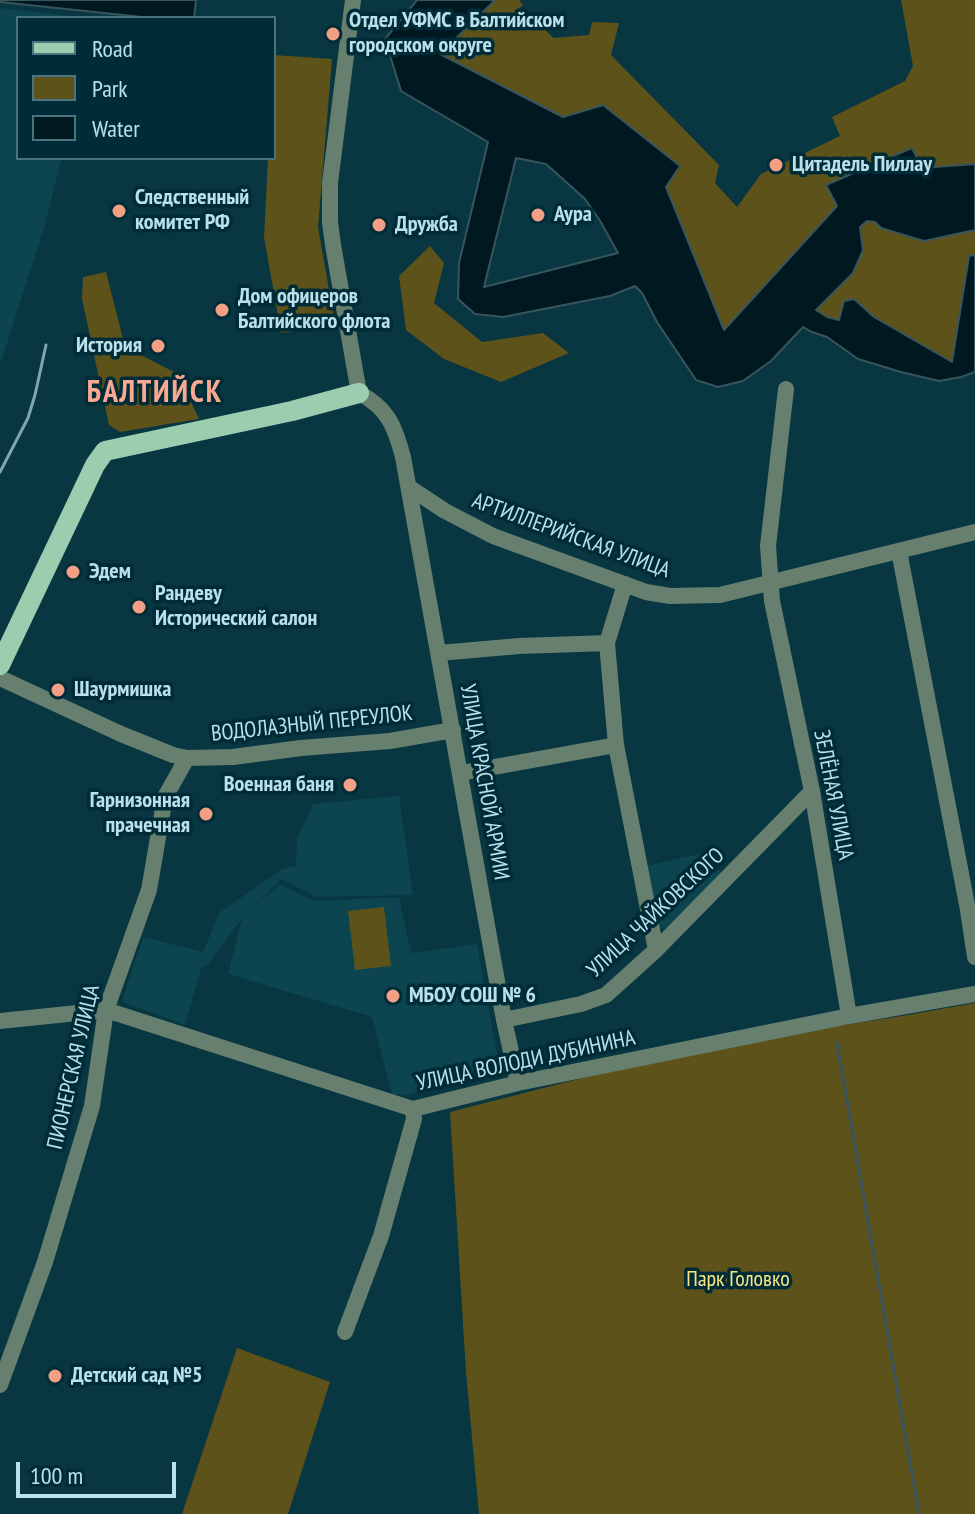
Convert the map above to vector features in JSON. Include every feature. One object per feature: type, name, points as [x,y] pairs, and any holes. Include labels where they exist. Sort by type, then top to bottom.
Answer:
[{"type":"main road","points":[[0,665],[95,465],[105,451],[292,411],[359,393]]},
{"type":"street","points":[[353,0],[329,203],[333,245],[359,393],[371,399],[392,423],[410,488]]},
{"type":"street","name":"ЗЕЛЁНАЯ УЛИЦА","points":[[786,389],[768,546],[770,582],[812,791],[849,1016]]},
{"type":"street","name":"АРТИЛЛЕРИЙСКАЯ УЛИЦА","points":[[410,488],[493,536],[646,592],[670,596],[720,595],[975,532]]},
{"type":"street","name":"УЛИЦА КРАСНОЙ АРМИИ","points":[[410,488],[504,1020],[518,1083]]},
{"type":"street","points":[[899,551],[975,957]]},
{"type":"street","points":[[625,584],[607,643],[616,745],[656,950]]},
{"type":"street","points":[[439,653],[607,643]]},
{"type":"street","name":"ВОДОЛАЗНЫЙ ПЕРЕУЛОК","points":[[0,678],[121,734],[187,758],[233,757],[390,741],[453,730]]},
{"type":"street","points":[[461,773],[616,745]]},
{"type":"street","name":"ПИОНЕРСКАЯ УЛИЦА","points":[[0,1385],[45,1262],[92,1106],[106,1010],[149,890],[165,797],[187,758]]},
{"type":"street","name":"УЛИЦА ЧАЙКОВСКОГО","points":[[504,1020],[581,1004],[606,995],[656,950],[812,791]]},
{"type":"street","name":"УЛИЦА ВОЛОДИ ДУБИНИНА","points":[[0,1021],[106,1010],[413,1109],[518,1083],[849,1016],[975,994]]},
{"type":"street","points":[[345,1332],[381,1236],[414,1119],[413,1109]]},
{"type":"shaded area","points":[[0,8],[71,16],[16,16],[16,160],[61,160],[43,231],[0,365]]},
{"type":"shaded area","name":"МБОУ СОШ № 6","points":[[399,796],[413,895],[316,897],[281,879],[248,913],[279,884],[313,901],[399,897],[411,953],[477,944],[498,1059],[487,1074],[408,1095],[392,1094],[372,1017],[228,974],[242,918],[206,967],[202,966],[185,1025],[122,1002],[143,937],[203,952],[219,913],[282,869],[296,866],[297,838],[313,804]]},
{"type":"shaded area","points":[[703,853],[723,874],[666,928],[659,929],[646,866]]},
{"type":"green space","points":[[495,0],[519,0],[523,5],[509,18],[515,29],[536,22],[554,38],[589,35],[592,22],[619,23],[611,55],[719,165],[715,183],[737,207],[761,174],[840,136],[832,117],[905,81],[913,66],[901,0],[975,0],[975,164],[921,168],[912,148],[827,185],[837,206],[724,330],[666,186],[680,167],[563,117],[440,54]]},
{"type":"green space","points":[[276,55],[332,59],[318,227],[335,324],[281,333],[264,237],[268,160],[276,160]]},
{"type":"green space","points":[[867,221],[924,241],[975,230],[975,255],[969,256],[953,362],[874,317],[854,299],[839,320],[815,310],[853,273],[863,250],[860,227]]},
{"type":"green space","points":[[430,246],[444,263],[434,303],[482,342],[543,333],[569,353],[501,382],[444,359],[406,330],[399,276]]},
{"type":"green space","points":[[106,272],[125,347],[178,374],[199,419],[120,432],[109,425],[82,299],[83,277]]},
{"type":"green space","points":[[384,907],[391,966],[355,970],[348,911]]},
{"type":"green space","name":"Парк Головко","points":[[975,1003],[975,1514],[479,1514],[466,1372],[450,1112],[707,1046]]},
{"type":"green space","points":[[237,1348],[330,1382],[288,1514],[182,1514]]},
{"type":"water","points":[[196,0],[194,16],[132,16],[0,2]]},
{"type":"water","points":[[417,0],[495,0],[440,54],[563,117],[603,105],[680,166],[666,187],[724,330],[837,206],[826,185],[912,148],[922,168],[975,164],[975,230],[924,241],[867,221],[860,227],[863,250],[853,273],[816,310],[839,320],[844,301],[854,299],[874,317],[952,362],[969,256],[975,255],[975,372],[939,381],[901,372],[858,359],[827,337],[803,327],[771,361],[743,381],[718,387],[696,380],[635,286],[610,296],[503,317],[475,314],[458,299],[459,263],[488,142],[401,91],[385,39]],"holes":[[[516,158],[546,164],[585,199],[618,253],[484,287]]]},
{"type":"waterway","points":[[837,1043],[919,1514]]},
{"type":"railway","points":[[0,472],[28,418],[46,345]]},
{"type":"place","name":"Отдел УФМС в Балтийском городском округе","points":[[333,34]]},
{"type":"place","name":"Цитадель Пиллау","points":[[776,165]]},
{"type":"place","name":"Следственный комитет РФ","points":[[119,211]]},
{"type":"place","name":"Аура","points":[[538,215]]},
{"type":"place","name":"Дружба","points":[[379,225]]},
{"type":"place","name":"Дом офицеров Балтийского флота","points":[[222,310]]},
{"type":"place","name":"История","points":[[158,346]]},
{"type":"place","name":"Эдем","points":[[73,572]]},
{"type":"place","name":"Рандеву Исторический салон","points":[[139,607]]},
{"type":"place","name":"Шаурмишка","points":[[58,690]]},
{"type":"place","name":"Военная баня","points":[[350,785]]},
{"type":"place","name":"Гарнизонная прачечная","points":[[206,814]]},
{"type":"place","name":"МБОУ СОШ № 6","points":[[393,996]]},
{"type":"place","name":"Детский сад №5","points":[[55,1376]]},
{"type":"district","name":"БАЛТИЙСК","points":[[155,393]]}]
